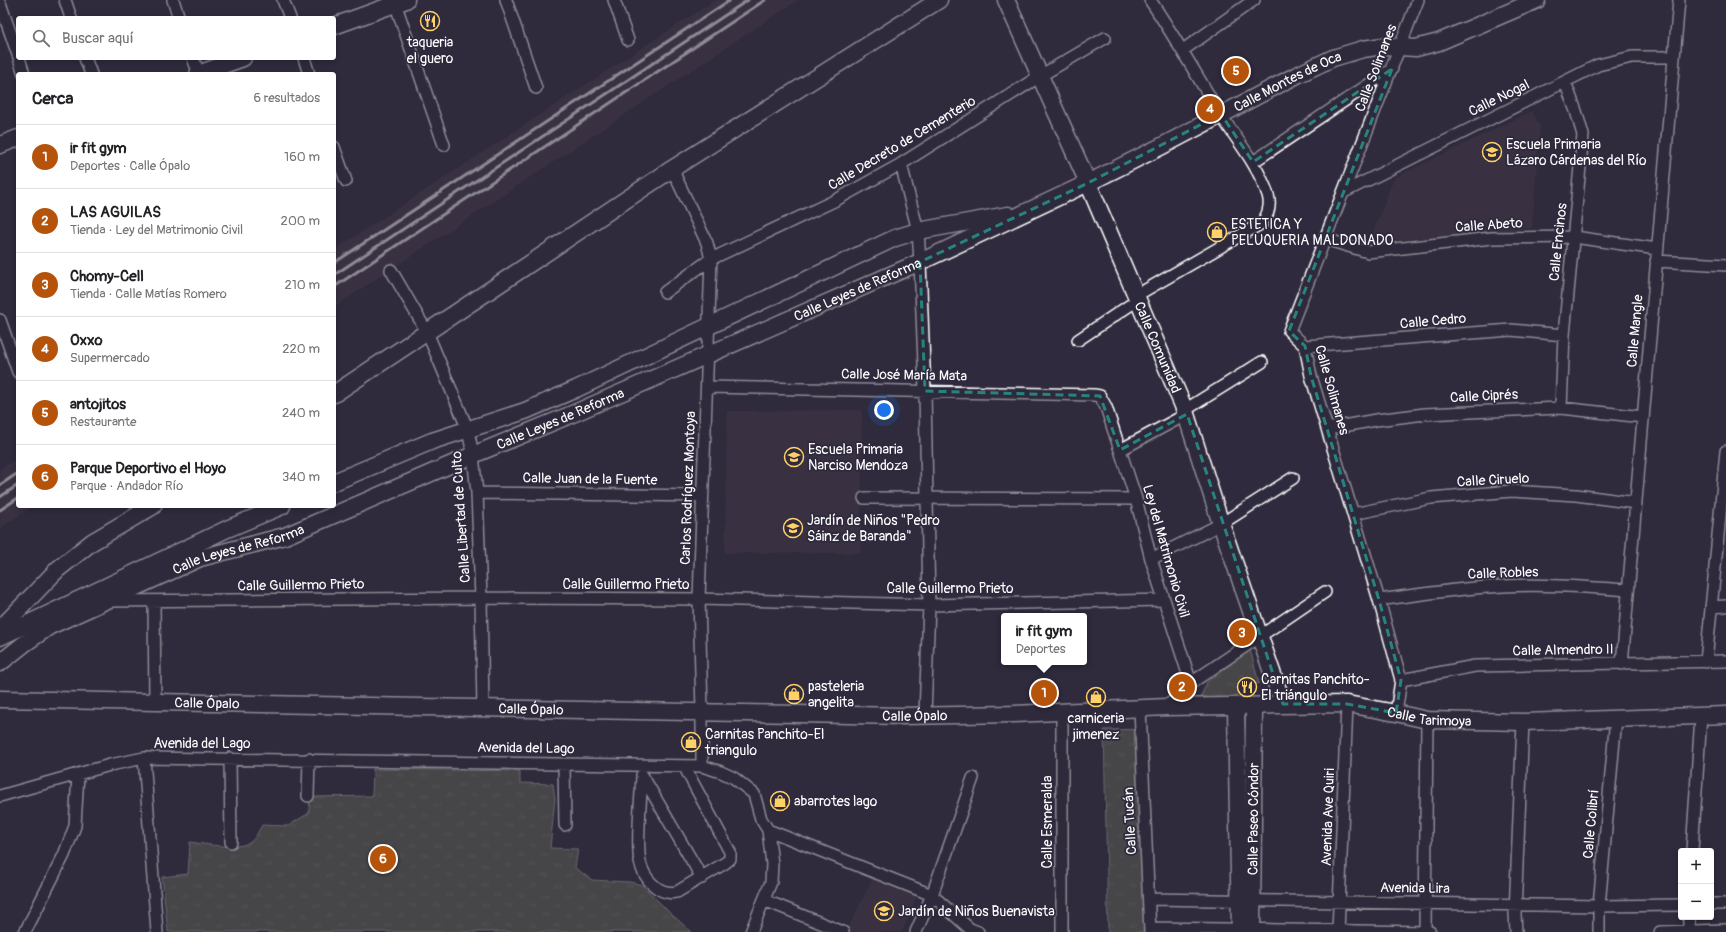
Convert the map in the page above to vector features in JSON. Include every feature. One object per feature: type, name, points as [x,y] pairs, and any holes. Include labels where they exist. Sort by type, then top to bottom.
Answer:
[{"type":"main road","points":[[336,393],[672,169],[940,0]]},
{"type":"main road","name":"Calle Comunidad","points":[[1006,0],[1138,297],[1186,412],[1221,524],[1283,704]]},
{"type":"main road","name":"Calle Montes de Oca","points":[[1029,211],[1162,146],[1220,114],[1334,58],[1362,49],[1383,46],[1416,48],[1439,42],[1537,0]]},
{"type":"main road","points":[[336,25],[399,1]]},
{"type":"main road","points":[[204,72],[237,60]]},
{"type":"main road","points":[[0,145],[16,139]]},
{"type":"main road","name":"Calle Leyes de Reforma","points":[[336,481],[432,441],[532,408],[708,327],[895,238],[918,231],[1029,211]]},
{"type":"main road","name":"Calle Leyes de Reforma","points":[[0,663],[50,626],[200,558],[285,536],[707,356],[920,262],[1029,211]]},
{"type":"main road","points":[[0,629],[58,569],[92,542],[150,508]]},
{"type":"main road","name":"Calle Leyes de Reforma","points":[[0,637],[227,529],[277,508]]},
{"type":"main road","name":"Calle Ópalo","points":[[0,699],[483,709],[926,715],[1062,712]]},
{"type":"main road","name":"Calle Tarimoya","points":[[1062,712],[1167,707],[1347,704],[1427,720],[1522,722],[1726,715]]},
{"type":"main road","name":"Calle Paseo Cóndor","points":[[1246,931],[1254,706]]},
{"type":"main road","name":"Calle Paseo Cóndor","points":[[1236,707],[1246,901]]},
{"type":"street","points":[[65,0],[70,16]]},
{"type":"street","points":[[173,0],[178,16]]},
{"type":"street","points":[[283,0],[289,16]]},
{"type":"street","points":[[506,0],[536,88]]},
{"type":"street","points":[[614,0],[628,40]]},
{"type":"street","points":[[1078,340],[1138,297],[1262,223],[1267,216],[1269,205],[1268,195],[1253,162],[1220,114],[1183,50],[1150,0]]},
{"type":"street","points":[[1183,50],[1254,0]]},
{"type":"street","name":"Calle Solimanes","points":[[1396,713],[1401,680],[1379,600],[1310,376],[1305,346],[1289,331],[1401,47],[1418,0]]},
{"type":"street","name":"Calle Mangle","points":[[1622,664],[1679,0]]},
{"type":"street","points":[[399,1],[444,145]]},
{"type":"street","points":[[0,3],[16,51]]},
{"type":"street","name":"Calle Decreto de Cementerio","points":[[665,292],[711,260],[836,200],[901,164],[1040,76],[1105,38]]},
{"type":"street","name":"Calle Nogal","points":[[1344,192],[1598,65],[1632,57],[1674,57]]},
{"type":"street","points":[[19,60],[23,72]]},
{"type":"street","points":[[87,60],[90,72]]},
{"type":"street","points":[[194,60],[197,72]]},
{"type":"street","points":[[305,60],[308,72]]},
{"type":"street","points":[[1253,162],[1392,69]]},
{"type":"street","name":"Calle Encinos","points":[[1561,408],[1564,335],[1583,135],[1565,82]]},
{"type":"street","points":[[336,153],[346,181]]},
{"type":"street","points":[[901,164],[918,231],[920,262],[925,391],[929,605],[926,715]]},
{"type":"street","name":"Carlos Rodríguez Montoya","points":[[672,169],[707,243],[711,260],[699,599],[702,766]]},
{"type":"street","name":"Calle Abeto","points":[[1325,240],[1368,252],[1492,238],[1574,237],[1657,249]]},
{"type":"street","points":[[1656,261],[1726,265]]},
{"type":"street","name":"Calle Libertad de Culto","points":[[391,270],[427,332],[468,430],[473,455],[477,493],[483,709]]},
{"type":"street","points":[[0,320],[16,366]]},
{"type":"street","name":"Calle Cedro","points":[[1305,346],[1511,330],[1564,335]]},
{"type":"street","points":[[1120,450],[1186,412],[1262,362]]},
{"type":"street","name":"Calle José María Mata","points":[[707,386],[1100,396]]},
{"type":"street","name":"Ley del Matrimonio Civil","points":[[1100,396],[1106,407],[1136,499],[1152,560],[1191,683]]},
{"type":"street","name":"Calle Ciprés","points":[[1327,429],[1376,420],[1425,414],[1561,408],[1643,417]]},
{"type":"street","points":[[1706,662],[1726,451]]},
{"type":"street","points":[[1152,560],[1221,524],[1293,478]]},
{"type":"street","name":"Calle Ciruelo","points":[[1353,514],[1432,498],[1512,491],[1576,495],[1636,503]]},
{"type":"street","name":"Calle Juan de la Fuente","points":[[477,493],[702,496]]},
{"type":"street","points":[[864,498],[1136,499]]},
{"type":"street","name":"Calle Robles","points":[[1379,600],[1453,590],[1505,586],[1570,586],[1628,590]]},
{"type":"street","points":[[1167,707],[1191,683],[1325,592]]},
{"type":"street","name":"Calle Guillermo Prieto","points":[[88,596],[105,601],[154,602],[481,598],[699,599],[929,605],[1164,600]]},
{"type":"street","points":[[154,602],[155,702]]},
{"type":"street","points":[[1711,607],[1726,606]]},
{"type":"street","name":"Calle Almendro II","points":[[1401,680],[1475,666],[1726,661]]},
{"type":"street","name":"Avenida Ave Quiri","points":[[1338,931],[1347,704]]},
{"type":"street","name":"Calle Tucán","points":[[1140,709],[1150,930]]},
{"type":"street","name":"Calle Esmeralda","points":[[1062,712],[1062,932]]},
{"type":"street","points":[[1692,848],[1701,716]]},
{"type":"street","name":"Calle Colibrí","points":[[1599,932],[1616,718]]},
{"type":"street","points":[[1425,932],[1427,720]]},
{"type":"street","points":[[1516,932],[1515,905],[1522,722]]},
{"type":"street","name":"Avenida del Lago","points":[[144,758],[157,932]]},
{"type":"street","name":"Avenida del Lago","points":[[0,796],[110,765],[144,758],[230,758],[564,764],[642,770],[702,766],[734,778],[754,794],[761,819],[768,830],[772,864],[771,882],[751,932]]},
{"type":"street","points":[[230,758],[230,842]]},
{"type":"street","points":[[308,796],[309,760]]},
{"type":"street","points":[[564,764],[565,825]]},
{"type":"street","points":[[642,770],[640,862],[647,878],[660,890],[670,894],[677,892],[702,878],[730,859],[730,852],[684,766]]},
{"type":"street","points":[[642,770],[702,878]]},
{"type":"street","points":[[25,932],[64,855],[75,826],[78,774]]},
{"type":"street","points":[[916,932],[932,894],[973,778]]},
{"type":"street","points":[[768,830],[932,894],[970,928],[978,932]]},
{"type":"street","name":"Avenida Lira","points":[[1149,899],[1600,906],[1678,905]]},
{"type":"street","points":[[764,900],[843,932]]},
{"type":"street","points":[[1714,904],[1726,904]]},
{"type":"street","points":[[1688,920],[1689,931]]},
{"type":"street","points":[[1150,930],[1430,932]]},
{"type":"street","points":[[1660,932],[1726,930]]},
{"type":"highlighted area","points":[[1392,69],[1289,331],[1305,346],[1311,376],[1379,600],[1401,680],[1396,713],[1347,704],[1283,704],[1187,414],[1120,450],[1100,396],[925,391],[920,262],[1088,183],[1221,114],[1253,162]]},
{"type":"shaded area","points":[[715,0],[798,0],[336,306],[336,249]]},
{"type":"shaded area","name":"Escuela Primaria Lázaro Cárdenas del Río","points":[[1532,111],[1540,127],[1532,228],[1369,243],[1394,178]]},
{"type":"shaded area","name":"Escuela Primaria Narciso Mendoza","points":[[862,410],[861,553],[725,553],[727,411]]},
{"type":"shaded area","points":[[16,459],[16,508],[31,508],[0,528],[0,469]]},
{"type":"shaded area","name":"Jardín de Niños Buenavista","points":[[874,875],[918,894],[902,932],[837,932],[847,931]]},
{"type":"green space","points":[[1250,649],[1259,683],[1237,695],[1229,702],[1201,696],[1207,682]]},
{"type":"green space","points":[[1145,729],[1145,932],[1108,932],[1104,730]]},
{"type":"green space","points":[[373,769],[520,771],[520,783],[553,784],[555,799],[550,848],[578,849],[575,868],[592,880],[630,882],[642,885],[671,914],[692,932],[168,932],[162,877],[188,874],[190,842],[222,846],[239,846],[252,841],[262,825],[288,826],[309,813],[310,797],[372,796]]},
{"type":"railway","points":[[336,262],[730,0]]},
{"type":"railway","points":[[336,274],[748,0]]},
{"type":"railway","points":[[336,286],[765,0]]},
{"type":"railway","points":[[0,485],[16,474]]},
{"type":"railway","points":[[0,497],[16,486]]},
{"type":"railway","points":[[0,510],[16,499]]},
{"type":"place","name":"taqueria el guero","points":[[430,21]]},
{"type":"place","name":"antojitos","points":[[1236,71]]},
{"type":"place","name":"Oxxo","points":[[1210,109]]},
{"type":"place","name":"Escuela Primaria Lázaro Cárdenas del Río","points":[[1492,152]]},
{"type":"place","name":"ESTETICA Y PELUQUERIA MALDONADO","points":[[1217,232]]},
{"type":"place","name":"Escuela Primaria Narciso Mendoza","points":[[794,457]]},
{"type":"place","name":"Jardín de Niños \"Pedro Sáinz de Baranda\"","points":[[793,528]]},
{"type":"place","name":"Chomy-Cell","points":[[1242,633]]},
{"type":"place","name":"LAS AGUILAS","points":[[1182,687]]},
{"type":"place","name":"Carnitas Panchito- El triángulo","points":[[1247,687]]},
{"type":"place","name":"ir fit gym","points":[[1044,693]]},
{"type":"place","name":"pasteleria angelita","points":[[794,694]]},
{"type":"place","name":"carniceria jimenez","points":[[1096,697]]},
{"type":"place","name":"Carnitas Panchito-El triangulo","points":[[691,742]]},
{"type":"place","name":"abarrotes lago","points":[[780,801]]},
{"type":"place","name":"Parque Deportivo el Hoyo","points":[[383,859]]},
{"type":"place","name":"Jardín de Niños Buenavista","points":[[884,911]]}]
